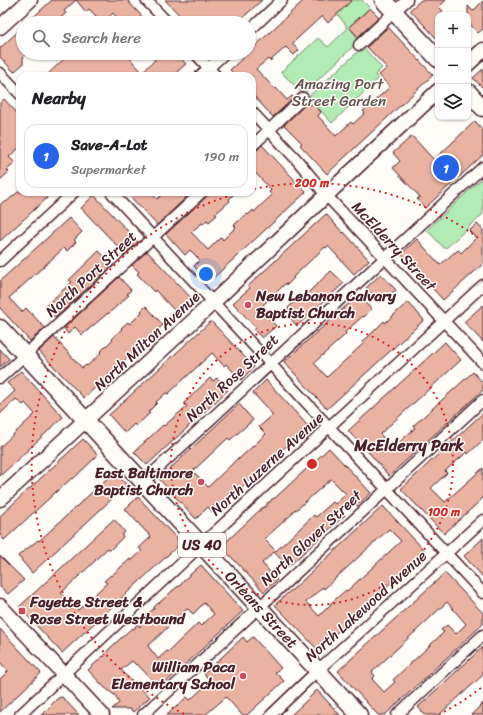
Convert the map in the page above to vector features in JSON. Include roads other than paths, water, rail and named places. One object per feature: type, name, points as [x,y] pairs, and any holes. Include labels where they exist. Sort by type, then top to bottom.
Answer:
[{"type":"main road","points":[[383,0],[435,56]]},
{"type":"main road","points":[[471,95],[483,108]]},
{"type":"main road","name":"Orleans Street","points":[[0,328],[360,715]]},
{"type":"street","points":[[0,27],[30,0]]},
{"type":"street","points":[[146,0],[161,16]]},
{"type":"street","points":[[256,24],[282,0]]},
{"type":"street","points":[[360,45],[407,0]]},
{"type":"street","points":[[471,61],[483,50]]},
{"type":"street","points":[[202,60],[212,72]]},
{"type":"street","points":[[204,72],[218,60]]},
{"type":"street","points":[[0,73],[16,90]]},
{"type":"street","name":"North Milton Avenue","points":[[0,499],[435,94]]},
{"type":"street","points":[[256,142],[303,98]]},
{"type":"street","name":"McElderry Street","points":[[256,116],[297,160],[326,195],[483,363]]},
{"type":"street","name":"North Rose Street","points":[[143,482],[483,167]]},
{"type":"street","points":[[0,261],[70,196]]},
{"type":"street","points":[[115,196],[483,593]]},
{"type":"street","name":"North Port Street","points":[[0,378],[198,196]]},
{"type":"street","name":"North Luzerne Avenue","points":[[20,715],[201,545],[483,285]]},
{"type":"street","name":"North Glover Street","points":[[142,715],[483,400]]},
{"type":"street","name":"North Lakewood Avenue","points":[[270,715],[483,520]]},
{"type":"street","points":[[0,606],[102,715]]},
{"type":"street","points":[[396,715],[483,635]]},
{"type":"place","name":"Save-A-Lot","points":[[446,168]]},
{"type":"place","name":"New Lebanon Calvary Baptist Church","points":[[248,305]]},
{"type":"place","name":"East Baltimore Baptist Church","points":[[201,482]]},
{"type":"place","name":"Fayette Street & Rose Street Westbound","points":[[22,611]]},
{"type":"place","name":"William Paca Elementary School","points":[[243,676]]},
{"type":"district","name":"McElderry Park","points":[[409,445]]},
{"type":"park label","name":"Amazing Port Street Garden","points":[[339,92]]}]
